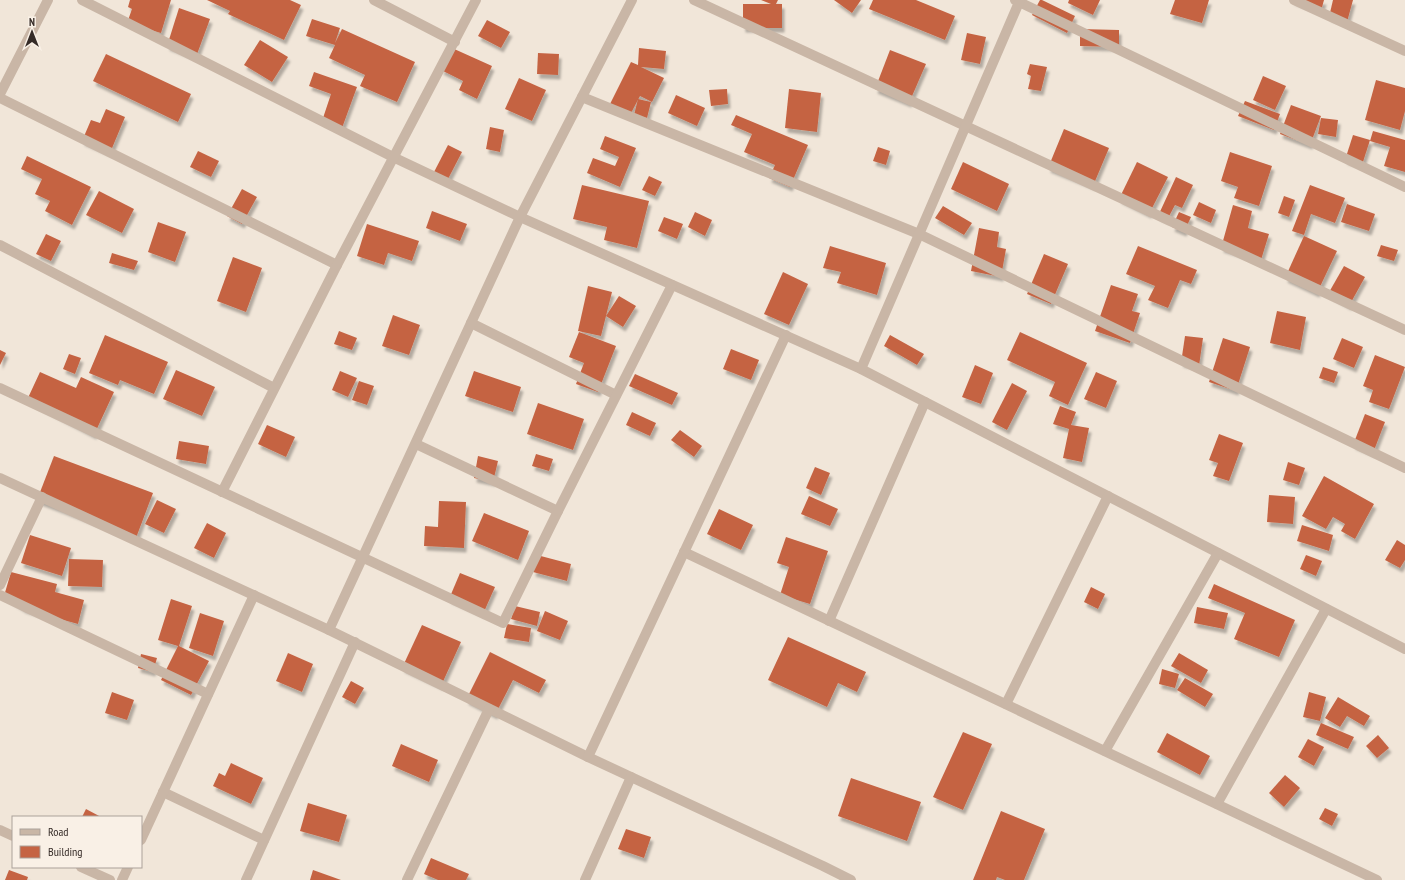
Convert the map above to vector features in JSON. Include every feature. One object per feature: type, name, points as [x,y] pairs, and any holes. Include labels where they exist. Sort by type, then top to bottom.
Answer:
[{"type":"street","points":[[0,94],[48,0]]},
{"type":"street","points":[[82,0],[395,158],[520,217],[861,369],[1405,649]]},
{"type":"street","points":[[374,0],[455,42]]},
{"type":"street","points":[[222,492],[274,388],[476,0]]},
{"type":"street","points":[[329,630],[520,217],[632,0]]},
{"type":"street","points":[[694,0],[1405,330]]},
{"type":"street","points":[[1294,0],[1405,51]]},
{"type":"street","points":[[861,369],[920,234],[1018,1],[1405,187]]},
{"type":"street","points":[[582,97],[920,234],[1405,468]]},
{"type":"street","points":[[0,98],[337,266]]},
{"type":"street","points":[[0,245],[274,388]]},
{"type":"street","points":[[0,388],[503,623],[672,284]]},
{"type":"street","points":[[471,324],[616,395]]},
{"type":"street","points":[[588,757],[786,336]]},
{"type":"street","points":[[829,621],[925,402]]},
{"type":"street","points":[[416,444],[558,511]]},
{"type":"street","points":[[0,478],[355,642],[588,757],[851,880]]},
{"type":"street","points":[[1006,704],[1108,496]]},
{"type":"street","points":[[0,585],[42,498]]},
{"type":"street","points":[[684,552],[1377,880]]},
{"type":"street","points":[[1104,751],[1218,553]]},
{"type":"street","points":[[0,595],[208,694]]},
{"type":"street","points":[[142,838],[254,595]]},
{"type":"street","points":[[1218,804],[1326,608]]},
{"type":"street","points":[[246,880],[355,642]]},
{"type":"street","points":[[407,880],[489,709]]},
{"type":"street","points":[[584,880],[631,777]]},
{"type":"street","points":[[163,792],[264,840]]},
{"type":"street","points":[[0,830],[12,836]]},
{"type":"street","points":[[83,868],[110,880]]},
{"type":"street","points":[[122,880],[128,868]]},
{"type":"building","points":[[130,0],[171,0],[161,33],[127,23],[132,9],[128,7]]},
{"type":"building","points":[[207,0],[290,0],[301,5],[284,40],[228,14],[230,11]]},
{"type":"building","points":[[761,0],[778,0],[776,4],[782,4],[782,28],[743,28],[743,4],[771,4]]},
{"type":"building","points":[[834,0],[861,0],[852,13]]},
{"type":"building","points":[[873,0],[916,0],[955,16],[945,40],[869,9]]},
{"type":"building","points":[[1040,0],[1075,16],[1067,33],[1032,15]]},
{"type":"building","points":[[1069,0],[1100,0],[1093,15],[1068,3]]},
{"type":"building","points":[[1175,0],[1209,0],[1202,23],[1170,14]]},
{"type":"building","points":[[1291,0],[1324,0],[1321,11]]},
{"type":"building","points":[[1333,0],[1353,0],[1347,22],[1329,17]]},
{"type":"building","points":[[179,8],[210,19],[196,57],[167,46]]},
{"type":"building","points":[[312,19],[340,28],[335,43],[342,29],[415,62],[397,102],[360,86],[365,75],[329,58],[335,45],[306,36]]},
{"type":"building","points":[[487,20],[510,32],[501,48],[478,36]]},
{"type":"building","points":[[1080,29],[1119,30],[1119,47],[1080,46]]},
{"type":"building","points":[[967,33],[986,37],[980,64],[961,60]]},
{"type":"building","points":[[260,40],[288,57],[272,82],[244,65]]},
{"type":"building","points":[[452,48],[492,66],[477,99],[459,90],[463,81],[441,70]]},
{"type":"building","points":[[639,48],[666,51],[664,69],[641,67],[664,78],[652,102],[640,96],[630,115],[610,104],[631,62],[638,65]]},
{"type":"building","points":[[890,50],[926,64],[909,103],[875,89]]},
{"type":"building","points":[[538,53],[559,54],[558,75],[537,74]]},
{"type":"building","points":[[106,54],[191,94],[178,122],[93,81]]},
{"type":"building","points":[[1030,64],[1047,67],[1041,91],[1028,89],[1031,76],[1027,74]]},
{"type":"building","points":[[314,72],[357,87],[342,128],[322,121],[331,94],[309,86]]},
{"type":"building","points":[[1263,76],[1286,86],[1275,110],[1253,100]]},
{"type":"building","points":[[519,78],[546,90],[532,121],[505,109]]},
{"type":"building","points":[[1376,80],[1405,88],[1405,111],[1400,130],[1365,120]]},
{"type":"building","points":[[727,89],[728,104],[711,106],[709,90]]},
{"type":"building","points":[[789,89],[821,93],[817,132],[785,128]]},
{"type":"building","points":[[676,95],[705,108],[697,126],[668,113]]},
{"type":"building","points":[[638,99],[651,102],[647,118],[634,115]]},
{"type":"building","points":[[1245,101],[1280,114],[1274,130],[1238,116]]},
{"type":"building","points":[[1291,105],[1321,116],[1310,145],[1280,134]]},
{"type":"building","points":[[106,109],[125,117],[110,153],[82,141],[91,120],[100,123]]},
{"type":"building","points":[[736,115],[808,145],[790,187],[769,178],[775,165],[744,152],[752,134],[731,125]]},
{"type":"building","points":[[1321,118],[1338,120],[1336,137],[1318,134]]},
{"type":"building","points":[[490,127],[504,130],[500,152],[486,149]]},
{"type":"building","points":[[1064,129],[1109,148],[1093,186],[1048,168]]},
{"type":"building","points":[[1373,131],[1405,140],[1405,172],[1384,166],[1390,147],[1370,141]]},
{"type":"building","points":[[1353,135],[1370,140],[1362,165],[1345,160]]},
{"type":"building","points":[[605,136],[636,148],[620,187],[587,173],[593,158],[615,166],[619,157],[600,149]]},
{"type":"building","points":[[448,145],[462,152],[448,179],[434,172]]},
{"type":"building","points":[[878,147],[890,151],[886,165],[873,161]]},
{"type":"building","points":[[198,151],[219,161],[211,177],[190,167]]},
{"type":"building","points":[[1230,152],[1272,166],[1259,206],[1234,198],[1238,187],[1221,181]]},
{"type":"building","points":[[27,156],[91,187],[72,225],[45,211],[50,201],[35,194],[42,179],[21,169]]},
{"type":"building","points":[[963,162],[1009,184],[997,211],[951,189]]},
{"type":"building","points":[[1137,162],[1168,177],[1149,214],[1119,199]]},
{"type":"building","points":[[649,176],[662,182],[655,196],[642,190]]},
{"type":"building","points":[[1176,177],[1193,185],[1182,208],[1175,205],[1167,220],[1158,216]]},
{"type":"building","points":[[582,185],[649,201],[637,248],[604,240],[607,227],[573,219]]},
{"type":"building","points":[[1310,185],[1345,198],[1335,223],[1311,214],[1304,235],[1292,231]]},
{"type":"building","points":[[242,189],[257,197],[242,224],[227,216]]},
{"type":"building","points":[[99,191],[134,209],[122,233],[86,215]]},
{"type":"building","points":[[1284,196],[1295,200],[1289,217],[1278,213]]},
{"type":"building","points":[[1199,202],[1216,210],[1211,223],[1193,215]]},
{"type":"building","points":[[1347,204],[1375,214],[1369,231],[1341,222]]},
{"type":"building","points":[[1233,205],[1252,211],[1248,228],[1269,234],[1261,260],[1221,248]]},
{"type":"building","points":[[943,206],[972,223],[964,235],[935,218]]},
{"type":"building","points":[[432,211],[467,224],[460,241],[426,228]]},
{"type":"building","points":[[695,212],[712,220],[705,236],[688,227]]},
{"type":"building","points":[[1179,212],[1191,217],[1184,232],[1172,227]]},
{"type":"building","points":[[664,217],[683,224],[677,239],[658,231]]},
{"type":"building","points":[[158,222],[186,232],[175,262],[148,252]]},
{"type":"building","points":[[367,224],[419,241],[412,261],[388,253],[384,265],[357,256]]},
{"type":"building","points":[[979,228],[999,232],[997,247],[1006,249],[1001,277],[971,271]]},
{"type":"building","points":[[46,234],[61,241],[51,261],[36,254]]},
{"type":"building","points":[[1304,236],[1337,251],[1317,293],[1285,278]]},
{"type":"building","points":[[1381,245],[1398,250],[1394,261],[1377,256]]},
{"type":"building","points":[[830,246],[886,263],[877,295],[837,283],[841,272],[823,268]]},
{"type":"building","points":[[1138,246],[1197,270],[1191,284],[1180,280],[1168,308],[1148,300],[1155,286],[1126,274]]},
{"type":"building","points":[[112,253],[138,261],[134,270],[109,263]]},
{"type":"building","points":[[1044,254],[1068,264],[1051,304],[1027,294]]},
{"type":"building","points":[[233,257],[262,268],[246,312],[217,301]]},
{"type":"building","points":[[1344,266],[1365,277],[1349,306],[1328,294]]},
{"type":"building","points":[[783,272],[808,284],[789,325],[764,314]]},
{"type":"building","points":[[1111,285],[1138,294],[1132,311],[1140,313],[1130,343],[1095,331]]},
{"type":"building","points":[[588,286],[612,292],[601,336],[578,331]]},
{"type":"building","points":[[619,296],[636,306],[623,327],[606,316]]},
{"type":"building","points":[[1277,311],[1306,317],[1300,350],[1270,343]]},
{"type":"building","points":[[393,315],[420,325],[409,355],[382,346]]},
{"type":"building","points":[[339,331],[357,338],[352,350],[334,344]]},
{"type":"building","points":[[579,332],[616,346],[598,392],[576,384],[584,363],[569,357]]},
{"type":"building","points":[[1020,332],[1087,363],[1068,405],[1049,396],[1055,382],[1007,360]]},
{"type":"building","points":[[105,335],[168,362],[154,394],[120,380],[118,385],[89,373]]},
{"type":"building","points":[[890,335],[924,354],[917,365],[884,346]]},
{"type":"building","points":[[1185,336],[1203,338],[1199,366],[1181,363]]},
{"type":"building","points":[[1223,338],[1250,347],[1236,391],[1209,382]]},
{"type":"building","points":[[1342,338],[1363,347],[1354,368],[1333,359]]},
{"type":"building","points":[[731,349],[759,360],[751,380],[723,369]]},
{"type":"building","points":[[0,350],[6,353],[0,365]]},
{"type":"building","points":[[69,354],[81,358],[75,374],[63,369]]},
{"type":"building","points":[[1375,355],[1405,367],[1389,409],[1369,402],[1373,390],[1363,386]]},
{"type":"building","points":[[975,365],[993,373],[981,404],[962,397]]},
{"type":"building","points":[[1323,367],[1338,372],[1334,383],[1319,378]]},
{"type":"building","points":[[176,370],[215,387],[202,416],[163,399]]},
{"type":"building","points":[[340,371],[357,378],[348,397],[332,390]]},
{"type":"building","points":[[474,371],[521,387],[513,412],[465,396]]},
{"type":"building","points":[[40,372],[76,388],[81,377],[114,392],[94,435],[27,400]]},
{"type":"building","points":[[1096,372],[1117,381],[1106,408],[1084,399]]},
{"type":"building","points":[[635,374],[678,393],[672,405],[629,386]]},
{"type":"building","points":[[359,381],[374,386],[367,405],[352,400]]},
{"type":"building","points":[[1012,383],[1027,391],[1007,430],[992,422]]},
{"type":"building","points":[[538,403],[584,419],[573,450],[527,434]]},
{"type":"building","points":[[1060,406],[1076,412],[1071,425],[1089,428],[1082,462],[1063,458],[1069,429],[1053,424]]},
{"type":"building","points":[[632,412],[656,423],[650,436],[626,425]]},
{"type":"building","points":[[1365,414],[1385,422],[1373,453],[1353,445]]},
{"type":"building","points":[[267,425],[295,437],[286,457],[258,444]]},
{"type":"building","points":[[680,430],[702,446],[694,457],[671,440]]},
{"type":"building","points":[[1219,434],[1243,443],[1229,481],[1213,476],[1218,463],[1209,460]]},
{"type":"building","points":[[179,441],[209,446],[206,464],[176,459]]},
{"type":"building","points":[[536,454],[553,459],[549,471],[532,466]]},
{"type":"building","points":[[54,456],[153,493],[136,538],[37,500]]},
{"type":"building","points":[[478,456],[498,461],[493,482],[474,478]]},
{"type":"building","points":[[1288,462],[1305,468],[1299,485],[1283,480]]},
{"type":"building","points":[[815,467],[830,473],[821,495],[806,488]]},
{"type":"building","points":[[1324,476],[1374,504],[1355,539],[1341,531],[1345,524],[1333,517],[1326,529],[1302,516]]},
{"type":"building","points":[[1269,495],[1295,497],[1293,524],[1267,522]]},
{"type":"building","points":[[809,496],[838,509],[830,526],[801,514]]},
{"type":"building","points":[[157,500],[176,509],[164,533],[145,524]]},
{"type":"building","points":[[439,501],[466,502],[464,548],[424,546],[425,526],[438,527]]},
{"type":"building","points":[[719,509],[753,525],[741,550],[707,534]]},
{"type":"building","points":[[484,513],[529,531],[518,560],[472,541]]},
{"type":"building","points":[[207,523],[226,533],[214,558],[194,548]]},
{"type":"building","points":[[1302,525],[1333,535],[1329,551],[1297,541]]},
{"type":"building","points":[[30,535],[71,548],[62,576],[21,563]]},
{"type":"building","points":[[786,537],[828,551],[810,604],[780,595],[789,567],[777,563]]},
{"type":"building","points":[[1397,540],[1405,545],[1405,560],[1400,568],[1385,560]]},
{"type":"building","points":[[537,555],[571,564],[567,581],[533,572]]},
{"type":"building","points":[[1306,555],[1322,561],[1316,576],[1300,569]]},
{"type":"building","points":[[69,559],[103,560],[102,587],[68,586]]},
{"type":"building","points":[[11,572],[57,584],[55,592],[84,600],[78,624],[24,609],[4,596]]},
{"type":"building","points":[[460,573],[495,587],[483,614],[449,599]]},
{"type":"building","points":[[1214,584],[1295,620],[1279,657],[1234,639],[1245,613],[1208,598]]},
{"type":"building","points":[[1091,587],[1105,594],[1098,609],[1084,602]]},
{"type":"building","points":[[171,599],[192,606],[179,646],[209,661],[191,695],[161,680],[178,646],[158,640]]},
{"type":"building","points":[[515,606],[540,612],[537,626],[511,619]]},
{"type":"building","points":[[1197,607],[1228,613],[1224,629],[1194,623]]},
{"type":"building","points":[[545,611],[568,621],[560,640],[537,631]]},
{"type":"building","points":[[200,613],[224,621],[213,656],[189,648]]},
{"type":"building","points":[[507,624],[531,628],[529,642],[504,638]]},
{"type":"building","points":[[422,625],[461,642],[441,686],[402,668]]},
{"type":"building","points":[[788,637],[866,672],[857,692],[838,683],[827,707],[768,680]]},
{"type":"building","points":[[490,652],[546,680],[539,693],[513,680],[495,715],[466,700]]},
{"type":"building","points":[[288,653],[313,664],[302,692],[276,681]]},
{"type":"building","points":[[1179,653],[1208,670],[1201,683],[1171,666]]},
{"type":"building","points":[[141,654],[157,658],[153,672],[138,668]]},
{"type":"building","points":[[1162,669],[1179,674],[1175,688],[1159,684]]},
{"type":"building","points":[[1185,678],[1213,694],[1205,707],[1177,690]]},
{"type":"building","points":[[351,681],[364,688],[355,704],[342,697]]},
{"type":"building","points":[[112,692],[134,700],[127,720],[105,713]]},
{"type":"building","points":[[1309,692],[1326,697],[1320,721],[1303,717]]},
{"type":"building","points":[[1338,697],[1370,716],[1364,726],[1347,716],[1340,727],[1325,718]]},
{"type":"building","points":[[1321,723],[1354,737],[1348,749],[1316,735]]},
{"type":"building","points":[[963,732],[992,744],[963,810],[933,797]]},
{"type":"building","points":[[1167,733],[1210,756],[1200,775],[1157,752]]},
{"type":"building","points":[[1378,735],[1389,748],[1377,758],[1366,746]]},
{"type":"building","points":[[1308,739],[1324,747],[1314,766],[1298,757]]},
{"type":"building","points":[[401,744],[438,760],[429,782],[392,766]]},
{"type":"building","points":[[231,763],[263,778],[251,804],[213,786],[219,773],[225,776]]},
{"type":"building","points":[[1285,775],[1300,788],[1284,807],[1269,793]]},
{"type":"building","points":[[851,778],[921,802],[907,841],[838,816]]},
{"type":"building","points":[[308,803],[347,815],[339,842],[300,831]]},
{"type":"building","points":[[1325,808],[1338,814],[1332,826],[1319,819]]},
{"type":"building","points":[[86,809],[99,816],[82,816]]},
{"type":"building","points":[[1001,811],[1045,829],[1024,880],[1005,880],[997,877],[996,880],[973,880]]},
{"type":"building","points":[[626,829],[651,837],[644,858],[618,849]]},
{"type":"building","points":[[431,858],[469,874],[466,880],[438,880],[424,874]]},
{"type":"building","points":[[9,870],[28,877],[27,880],[5,880]]},
{"type":"building","points":[[313,870],[341,880],[310,880]]}]
